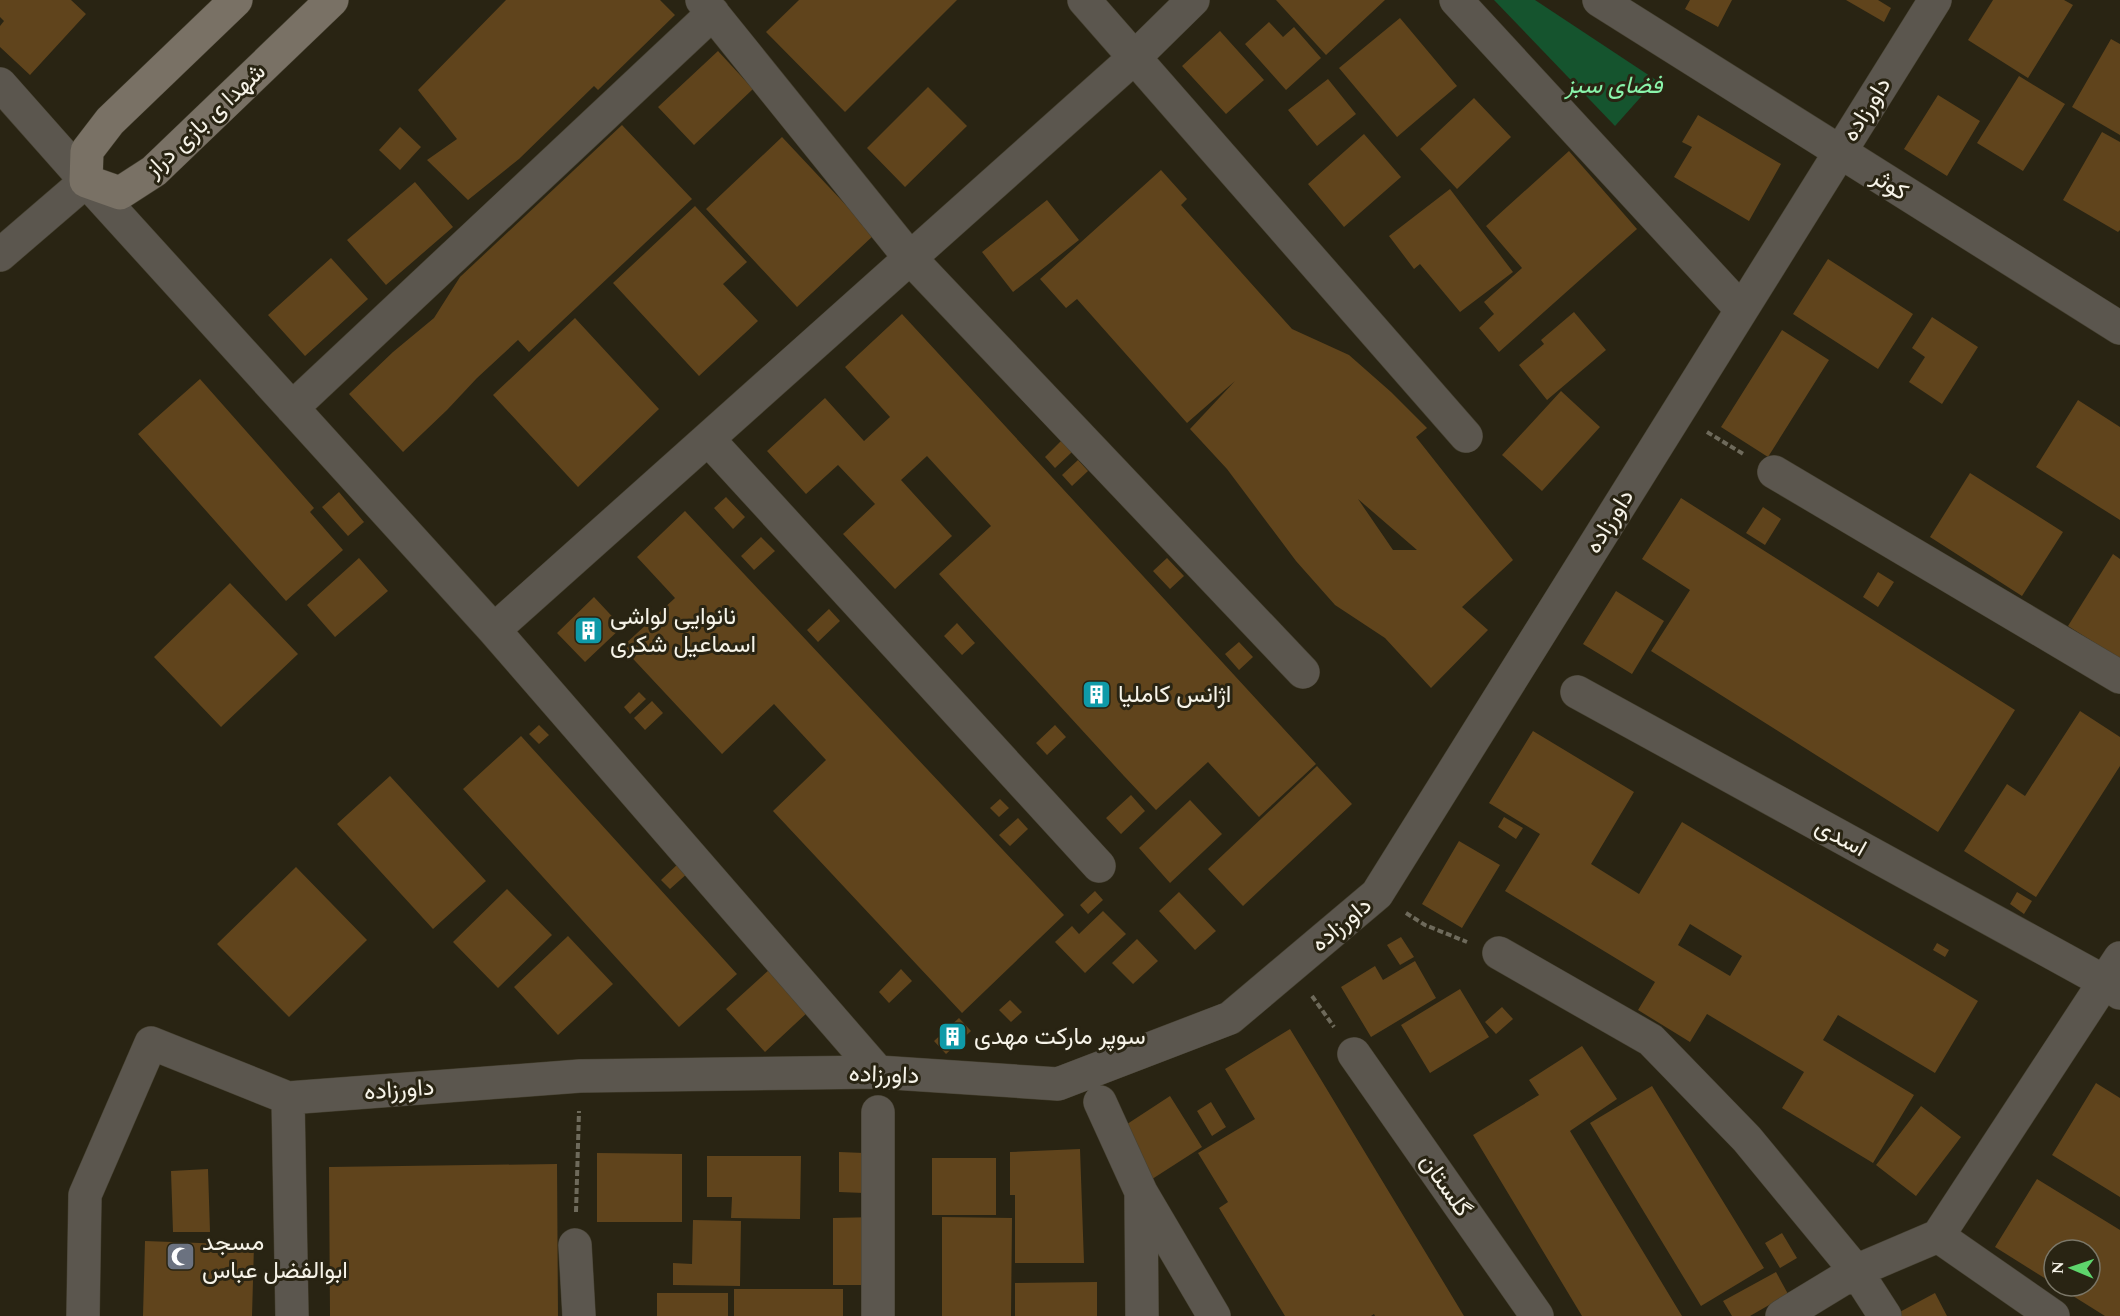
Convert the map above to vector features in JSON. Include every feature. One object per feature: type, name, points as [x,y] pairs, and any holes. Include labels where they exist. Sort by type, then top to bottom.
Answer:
[{"type":"street","points":[[0,255],[86,181],[87,151],[110,121],[236,0]]},
{"type":"street","name":"شهدا ی بازی دراز","points":[[86,181],[120,193],[154,171],[332,0]]},
{"type":"street","points":[[1084,0],[1466,436]]},
{"type":"street","points":[[494,630],[1135,57],[1193,0]]},
{"type":"street","points":[[1456,0],[1741,309]]},
{"type":"street","name":"کوثر","points":[[1599,0],[2120,328]]},
{"type":"street","name":"داورزاده","points":[[288,1098],[580,1076],[878,1072],[1058,1084],[1230,1018],[1377,894],[1935,0]]},
{"type":"street","points":[[292,408],[707,6],[910,258],[1303,672]]},
{"type":"street","points":[[0,84],[494,630],[878,1072]]},
{"type":"street","points":[[708,439],[1099,866]]},
{"type":"street","points":[[1774,472],[2120,677]]},
{"type":"street","name":"اسدی","points":[[1577,692],[2115,978]]},
{"type":"street","points":[[1498,953],[1651,1040],[1747,1139],[1856,1271],[1885,1316]]},
{"type":"street","points":[[1782,1316],[1856,1271],[1938,1236],[2115,978]]},
{"type":"street","points":[[83,1316],[85,1195],[151,1042],[288,1098],[292,1316]]},
{"type":"street","name":"گلستان","points":[[1354,1054],[1537,1316]]},
{"type":"street","points":[[1100,1102],[1141,1192],[1214,1316]]},
{"type":"street","points":[[878,1112],[878,1316]]},
{"type":"street","points":[[1141,1192],[1142,1316]]},
{"type":"street","points":[[1938,1236],[2053,1316]]},
{"type":"street","points":[[575,1245],[579,1316]]},
{"type":"path","points":[[1676,413],[1774,472]]},
{"type":"path","points":[[1377,894],[1425,925],[1498,953]]},
{"type":"path","points":[[1291,967],[1354,1054]]},
{"type":"path","points":[[575,1245],[580,1076]]},
{"type":"green space","name":"فضای سبز","points":[[1494,0],[1535,0],[1656,80],[1615,126]]},
{"type":"building","points":[[0,0],[71,0],[86,14],[30,75],[0,47],[0,26],[4,21],[0,17]]},
{"type":"building","points":[[506,0],[660,0],[675,15],[598,90],[594,86],[519,159],[468,200],[427,160],[457,139],[418,90]]},
{"type":"building","points":[[799,0],[957,0],[845,112],[766,32]]},
{"type":"building","points":[[1276,0],[1385,0],[1326,55]]},
{"type":"building","points":[[1690,0],[1732,0],[1718,27],[1685,9]]},
{"type":"building","points":[[1846,0],[1878,0],[1891,8],[1884,22]]},
{"type":"building","points":[[1993,0],[2064,0],[2073,5],[2028,78],[1968,40]]},
{"type":"building","points":[[1400,18],[1457,86],[1397,137],[1339,68]]},
{"type":"building","points":[[1269,22],[1283,37],[1294,27],[1321,58],[1286,90],[1245,44]]},
{"type":"building","points":[[1220,31],[1264,80],[1226,114],[1182,66]]},
{"type":"building","points":[[2111,39],[2120,44],[2120,135],[2072,107]]},
{"type":"building","points":[[718,51],[753,89],[694,145],[658,107]]},
{"type":"building","points":[[2019,76],[2065,104],[2023,171],[1977,143]]},
{"type":"building","points":[[1328,79],[1356,114],[1317,146],[1288,110]]},
{"type":"building","points":[[928,87],[967,126],[905,187],[867,148]]},
{"type":"building","points":[[1938,95],[1980,121],[1947,176],[1904,149]]},
{"type":"building","points":[[1474,98],[1511,137],[1457,189],[1420,149]]},
{"type":"building","points":[[1698,115],[1781,164],[1749,221],[1674,177],[1692,147],[1682,142]]},
{"type":"building","points":[[622,125],[692,199],[529,352],[518,340],[403,452],[349,394],[393,352],[434,318],[460,277]]},
{"type":"building","points":[[400,127],[421,147],[400,170],[379,150]]},
{"type":"building","points":[[2102,132],[2120,142],[2120,230],[2118,232],[2063,200]]},
{"type":"building","points":[[1364,134],[1401,177],[1344,227],[1308,184]]},
{"type":"building","points":[[782,137],[874,235],[797,307],[706,209]]},
{"type":"building","points":[[1569,151],[1637,229],[1499,352],[1479,328],[1494,314],[1484,302],[1522,268],[1486,226]]},
{"type":"building","points":[[1161,170],[1187,199],[1181,205],[1292,329],[1349,355],[1427,428],[1416,437],[1513,560],[1462,607],[1488,630],[1431,688],[1385,638],[1335,605],[1296,561],[1227,469],[1190,429],[1235,381],[1187,423],[1077,299],[1066,308],[1040,279]],"holes":[[[1358,499],[1417,550],[1393,550]]]},
{"type":"building","points":[[415,182],[453,227],[386,285],[347,240]]},
{"type":"building","points":[[1450,189],[1513,272],[1460,312],[1420,264],[1414,269],[1389,236]]},
{"type":"building","points":[[1047,200],[1079,240],[1013,292],[982,252]]},
{"type":"building","points":[[695,206],[747,262],[723,284],[758,321],[699,376],[613,283]]},
{"type":"building","points":[[331,258],[368,299],[305,356],[268,315]]},
{"type":"building","points":[[1828,259],[1913,314],[1878,369],[1793,314]]},
{"type":"building","points":[[1574,312],[1606,350],[1547,400],[1519,365],[1544,344],[1541,340]]},
{"type":"building","points":[[902,314],[1316,764],[1259,817],[1208,762],[1156,810],[1124,776],[939,574],[991,526],[927,456],[901,480],[952,536],[895,589],[843,534],[875,504],[838,465],[806,494],[767,451],[825,398],[864,441],[890,417],[845,367]]},
{"type":"building","points":[[1932,317],[1978,347],[1942,404],[1909,382],[1925,357],[1912,348]]},
{"type":"building","points":[[575,318],[659,409],[578,487],[493,395]]},
{"type":"building","points":[[1782,330],[1829,360],[1768,457],[1721,427]]},
{"type":"building","points":[[200,379],[314,508],[310,512],[343,550],[286,601],[138,434]]},
{"type":"building","points":[[1561,391],[1600,427],[1542,491],[1502,455]]},
{"type":"building","points":[[2078,400],[2120,427],[2120,520],[2036,467]]},
{"type":"building","points":[[1062,440],[1072,452],[1055,468],[1045,457]]},
{"type":"building","points":[[1078,460],[1088,471],[1072,486],[1062,475]]},
{"type":"building","points":[[1970,473],[2063,532],[2022,596],[1930,537]]},
{"type":"building","points":[[339,492],[364,522],[348,536],[322,507]]},
{"type":"building","points":[[726,497],[745,517],[733,529],[714,508]]},
{"type":"building","points":[[1681,498],[2015,710],[1938,832],[1651,651],[1690,590],[1642,559]]},
{"type":"building","points":[[1763,507],[1781,519],[1765,545],[1746,533]]},
{"type":"building","points":[[685,511],[1064,915],[962,1013],[773,811],[826,760],[774,704],[722,754],[622,647],[675,598],[637,557]]},
{"type":"building","points":[[761,537],[775,551],[754,570],[741,556]]},
{"type":"building","points":[[2113,554],[2120,559],[2120,659],[2068,626]]},
{"type":"building","points":[[359,558],[388,591],[335,637],[307,605]]},
{"type":"building","points":[[1167,558],[1184,576],[1170,589],[1153,571]]},
{"type":"building","points":[[1878,572],[1894,582],[1878,607],[1863,597]]},
{"type":"building","points":[[230,583],[298,654],[221,727],[154,657]]},
{"type":"building","points":[[1616,591],[1664,621],[1632,674],[1583,644]]},
{"type":"building","name":"نانوایی لواشی اسماعیل شکری","points":[[594,597],[622,627],[585,662],[557,633]]},
{"type":"building","points":[[829,609],[840,621],[818,642],[807,630]]},
{"type":"building","points":[[957,623],[975,643],[962,655],[944,636]]},
{"type":"building","points":[[1239,642],[1253,657],[1239,670],[1225,654]]},
{"type":"building","points":[[639,692],[646,699],[630,714],[624,707]]},
{"type":"building","points":[[652,701],[663,713],[645,730],[634,718]]},
{"type":"building","points":[[2080,711],[2120,737],[2120,766],[2036,897],[1964,851],[2007,784],[2025,796]]},
{"type":"building","points":[[539,725],[549,735],[539,744],[529,734]]},
{"type":"building","name":"اژانس کاملیا","points":[[1055,725],[1066,737],[1047,755],[1036,743]]},
{"type":"building","points":[[1533,731],[1634,792],[1591,864],[1639,894],[1682,822],[1978,1001],[1935,1073],[1838,1015],[1823,1040],[1914,1095],[1873,1163],[1782,1108],[1804,1072],[1707,1014],[1690,1042],[1638,1010],[1655,982],[1505,891],[1540,834],[1489,803]],"holes":[[[1690,924],[1742,956],[1730,976],[1678,945]]]},
{"type":"building","points":[[521,736],[737,974],[679,1027],[463,789]]},
{"type":"building","points":[[1317,766],[1352,804],[1243,906],[1208,869]]},
{"type":"building","points":[[390,776],[486,881],[433,929],[337,824]]},
{"type":"building","points":[[1131,795],[1145,811],[1121,834],[1106,818]]},
{"type":"building","points":[[1000,799],[1009,808],[999,817],[990,808]]},
{"type":"building","points":[[1190,800],[1222,834],[1170,883],[1139,848]]},
{"type":"building","points":[[1504,817],[1523,828],[1516,839],[1498,827]]},
{"type":"building","points":[[1018,818],[1028,829],[1010,846],[999,835]]},
{"type":"building","points":[[1459,841],[1500,865],[1462,928],[1422,904]]},
{"type":"building","points":[[680,862],[689,872],[670,889],[661,880]]},
{"type":"building","points":[[296,867],[367,940],[289,1017],[217,944]]},
{"type":"building","points":[[507,889],[552,935],[498,988],[453,942]]},
{"type":"building","points":[[1095,891],[1103,900],[1088,914],[1080,905]]},
{"type":"building","points":[[1179,892],[1216,931],[1195,950],[1159,911]]},
{"type":"building","points":[[2017,892],[2032,901],[2024,914],[2010,904]]},
{"type":"building","points":[[1103,911],[1126,934],[1085,973],[1055,942],[1072,926],[1079,934]]},
{"type":"building","points":[[568,936],[613,984],[558,1035],[514,987]]},
{"type":"building","points":[[1401,937],[1414,957],[1400,965],[1387,945]]},
{"type":"building","points":[[1137,939],[1158,961],[1133,984],[1112,963]]},
{"type":"building","points":[[1937,943],[1949,950],[1945,957],[1933,950]]},
{"type":"building","points":[[1415,961],[1436,998],[1371,1037],[1341,987],[1375,966],[1383,980]]},
{"type":"building","points":[[770,969],[809,1011],[765,1052],[726,1009]]},
{"type":"building","points":[[901,969],[912,981],[889,1003],[879,992]]},
{"type":"building","points":[[1460,989],[1489,1037],[1430,1073],[1401,1025]]},
{"type":"building","points":[[1010,1000],[1022,1012],[1011,1022],[999,1010]]},
{"type":"building","points":[[1502,1007],[1513,1019],[1496,1034],[1485,1022]]},
{"type":"building","name":"سوپر مارکت مهدی","points":[[959,1018],[971,1031],[946,1054],[934,1041]]},
{"type":"building","points":[[1290,1029],[1464,1316],[1375,1316],[1374,1314],[1371,1316],[1285,1316],[1219,1208],[1228,1202],[1198,1153],[1255,1119],[1225,1069]]},
{"type":"building","points":[[1582,1046],[1617,1099],[1570,1131],[1682,1316],[1582,1316],[1473,1135],[1539,1095],[1529,1080]]},
{"type":"building","points":[[2096,1083],[2120,1098],[2120,1197],[2052,1155]]},
{"type":"building","points":[[1652,1086],[1764,1268],[1701,1306],[1590,1123]]},
{"type":"building","points":[[1170,1096],[1202,1147],[1146,1183],[1115,1132]]},
{"type":"building","points":[[1211,1102],[1226,1127],[1212,1136],[1197,1111]]},
{"type":"building","points":[[1921,1106],[1961,1137],[1916,1196],[1876,1165]]},
{"type":"building","points":[[1080,1149],[1084,1263],[1015,1263],[1015,1195],[1010,1195],[1010,1152]]},
{"type":"building","points":[[839,1152],[864,1153],[864,1193],[839,1192]]},
{"type":"building","points":[[597,1153],[682,1154],[682,1222],[597,1222]]},
{"type":"building","points":[[707,1156],[801,1156],[800,1219],[731,1218],[732,1197],[707,1197]]},
{"type":"building","points":[[932,1158],[996,1158],[996,1215],[932,1215]]},
{"type":"building","points":[[557,1164],[558,1316],[330,1316],[329,1167]]},
{"type":"building","points":[[208,1169],[210,1232],[173,1232],[171,1171]]},
{"type":"building","points":[[2037,1179],[2120,1230],[2120,1316],[2105,1316],[2076,1298],[2102,1298],[2102,1238],[2042,1238],[2042,1276],[1995,1247]]},
{"type":"building","points":[[878,1217],[878,1285],[833,1285],[833,1218]]},
{"type":"building","points":[[942,1217],[1012,1218],[1011,1316],[942,1316]]},
{"type":"building","points":[[693,1220],[741,1221],[740,1286],[673,1285],[673,1263],[692,1264]]},
{"type":"building","points":[[1782,1233],[1797,1258],[1780,1268],[1765,1243]]},
{"type":"building","points":[[145,1241],[254,1245],[252,1316],[143,1316]]},
{"type":"building","points":[[1776,1272],[1788,1294],[1750,1316],[1732,1316],[1723,1301]]},
{"type":"building","points":[[1097,1282],[1097,1316],[1015,1316],[1015,1283]]},
{"type":"building","points":[[734,1289],[843,1289],[843,1316],[734,1316]]},
{"type":"building","points":[[657,1293],[728,1293],[728,1316],[657,1316]]},
{"type":"building","points":[[1935,1293],[1947,1316],[1897,1316],[1896,1314]]},
{"type":"place","name":"نانوایی لواشی اسماعیل شکری","points":[[589,630]]},
{"type":"place","name":"اژانس کاملیا","points":[[1097,694]]},
{"type":"place","name":"سوپر مارکت مهدی","points":[[953,1036]]},
{"type":"place","name":"مسجد ابوالفضل عباس","points":[[181,1256]]}]
